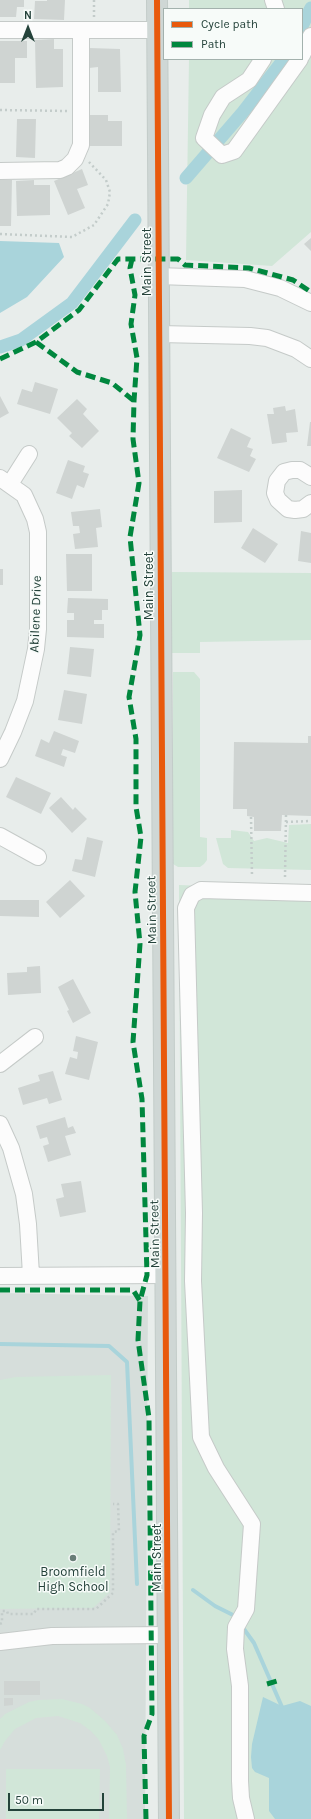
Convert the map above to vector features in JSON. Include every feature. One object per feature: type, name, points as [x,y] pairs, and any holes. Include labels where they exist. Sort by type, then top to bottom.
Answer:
[{"type":"main road","name":"Main Street","points":[[157,0],[161,827],[166,1275],[169,1819]]},
{"type":"street","points":[[0,30],[157,30]]},
{"type":"street","points":[[0,171],[60,170],[67,167],[75,159],[81,145],[81,30]]},
{"type":"street","points":[[303,53],[311,36]]},
{"type":"street","points":[[262,60],[250,80],[223,97],[212,116],[204,138],[222,155],[234,151],[299,60]]},
{"type":"street","points":[[158,276],[245,279],[280,288],[311,303]]},
{"type":"street","points":[[159,334],[250,336],[267,338],[296,349],[311,359]]},
{"type":"street","points":[[5,481],[29,454]]},
{"type":"street","points":[[311,477],[300,470],[284,472],[277,481],[275,493],[278,500],[288,509],[303,509],[311,503]]},
{"type":"street","name":"Abilene Drive","points":[[0,759],[13,732],[25,701],[36,649],[38,629],[38,532],[35,519],[24,495],[5,481]]},
{"type":"street","points":[[0,836],[38,857]]},
{"type":"street","points":[[246,1819],[241,1798],[240,1686],[235,1649],[236,1627],[246,1609],[252,1524],[216,1468],[201,1437],[193,1281],[194,1213],[186,908],[192,895],[201,890],[311,893]]},
{"type":"street","points":[[0,1064],[35,1037]]},
{"type":"street","points":[[0,1124],[11,1148],[24,1194],[29,1232],[31,1276]]},
{"type":"street","points":[[0,1276],[166,1275]]},
{"type":"street","points":[[0,1642],[52,1636],[168,1635]]},
{"type":"path","points":[[0,110],[81,111]]},
{"type":"path","points":[[0,234],[72,237],[94,225],[108,204],[110,192],[106,180],[79,152]]},
{"type":"path","points":[[285,877],[286,816]]},
{"type":"path","points":[[251,817],[252,876]]},
{"type":"path","points":[[286,822],[311,821]]},
{"type":"path","points":[[0,1624],[2,1623],[2,1611],[6,1611],[8,1614],[34,1614],[36,1609],[96,1609],[113,1593],[113,1532],[119,1531],[118,1504],[113,1504]]},
{"type":"shaded area","name":"Broomfield High School","points":[[0,1293],[148,1296],[145,1819],[0,1819]]},
{"type":"green space","points":[[189,0],[311,0],[311,232],[272,266],[186,260],[189,60],[303,60],[303,8],[189,8]]},
{"type":"green space","points":[[172,572],[311,573],[311,640],[200,642],[200,653],[172,653]]},
{"type":"green space","points":[[173,672],[194,672],[200,679],[200,837],[207,838],[207,860],[200,867],[178,867],[173,864]]},
{"type":"green space","points":[[311,824],[311,870],[228,868],[223,864],[216,838],[231,838],[231,830],[248,832],[254,841],[267,838],[288,843],[289,825]]},
{"type":"green space","points":[[179,885],[311,890],[311,1819],[184,1819]]},
{"type":"green space","points":[[111,1375],[110,1592],[93,1608],[0,1609],[0,1380],[16,1377]]},
{"type":"green space","points":[[62,1699],[82,1704],[90,1708],[105,1721],[117,1735],[123,1749],[126,1765],[127,1819],[109,1819],[110,1767],[107,1756],[99,1740],[91,1731],[80,1723],[58,1716],[36,1718],[15,1729],[0,1750],[0,1719],[5,1714],[29,1702]]},
{"type":"green space","points":[[6,1769],[100,1769],[99,1819],[6,1819]]},
{"type":"water","points":[[0,241],[59,243],[64,257],[27,297],[0,313]]},
{"type":"water","points":[[263,1697],[282,1706],[300,1701],[311,1706],[311,1819],[275,1819],[269,1811],[269,1778],[255,1772],[252,1768],[252,1744]]},
{"type":"building","points":[[0,0],[24,0],[24,7],[17,7],[16,17],[0,17]]},
{"type":"building","points":[[65,0],[64,20],[34,19],[35,1]]},
{"type":"building","points":[[54,39],[54,49],[63,49],[63,87],[36,88],[35,40]]},
{"type":"building","points":[[0,41],[27,41],[27,58],[15,58],[15,83],[0,83]]},
{"type":"building","points":[[89,48],[120,49],[121,92],[98,92],[98,67],[89,68]]},
{"type":"building","points":[[89,115],[108,115],[108,121],[122,121],[122,146],[89,146]]},
{"type":"building","points":[[17,119],[36,119],[35,158],[16,157]]},
{"type":"building","points":[[82,169],[88,185],[77,189],[85,208],[68,215],[54,181]]},
{"type":"building","points":[[0,180],[12,180],[11,226],[0,226]]},
{"type":"building","points":[[34,180],[34,185],[50,185],[50,215],[17,216],[16,181]]},
{"type":"building","points":[[311,238],[311,251],[304,244]]},
{"type":"building","points":[[35,382],[58,389],[50,414],[17,404],[22,389],[32,392]]},
{"type":"building","points":[[0,396],[9,413],[0,418]]},
{"type":"building","points":[[77,399],[87,409],[83,414],[99,431],[82,448],[69,436],[72,433],[57,418]]},
{"type":"building","points":[[285,406],[286,411],[295,409],[298,432],[286,433],[287,442],[272,444],[267,414],[274,414],[273,408]]},
{"type":"building","points":[[310,422],[311,446],[307,446]]},
{"type":"building","points":[[231,428],[251,438],[247,447],[253,449],[250,456],[256,459],[249,472],[217,458]]},
{"type":"building","points":[[68,460],[85,466],[83,472],[89,474],[84,488],[77,485],[72,499],[56,493]]},
{"type":"building","points":[[242,490],[242,522],[214,523],[214,491]]},
{"type":"building","points":[[100,509],[102,527],[96,528],[98,547],[75,549],[73,534],[80,533],[79,526],[73,526],[71,512]]},
{"type":"building","points":[[253,528],[278,544],[265,563],[241,548]]},
{"type":"building","points":[[301,531],[311,533],[311,563],[298,561]]},
{"type":"building","points":[[66,554],[92,554],[92,591],[67,591]]},
{"type":"building","points":[[0,569],[3,569],[3,585],[0,585]]},
{"type":"building","points":[[68,598],[108,599],[108,610],[102,610],[102,620],[94,620],[94,624],[104,624],[104,638],[67,637],[67,620],[74,620],[74,613],[67,613]]},
{"type":"building","points":[[70,647],[94,649],[91,677],[67,674]]},
{"type":"building","points":[[64,690],[87,694],[82,724],[58,720]]},
{"type":"building","points":[[54,731],[79,741],[75,753],[63,749],[61,755],[67,757],[64,767],[35,756],[41,739],[49,743]]},
{"type":"building","points":[[308,736],[311,736],[311,816],[282,815],[281,831],[254,831],[254,817],[247,816],[247,809],[233,809],[234,742],[308,743]]},
{"type":"building","points":[[16,777],[51,793],[41,814],[6,797]]},
{"type":"building","points":[[61,797],[73,810],[75,807],[87,819],[72,833],[49,808]]},
{"type":"building","points":[[87,837],[103,841],[95,877],[72,871],[75,859],[82,860]]},
{"type":"building","points":[[70,880],[85,896],[60,918],[46,902]]},
{"type":"building","points":[[0,900],[39,900],[39,917],[0,916]]},
{"type":"building","points":[[40,966],[41,993],[8,995],[7,973],[27,972],[27,967]]},
{"type":"building","points":[[73,979],[91,1013],[73,1023],[67,1011],[69,1010],[58,987]]},
{"type":"building","points":[[76,1036],[98,1042],[89,1080],[65,1074],[70,1057],[77,1059],[78,1052],[73,1051]]},
{"type":"building","points":[[53,1071],[62,1100],[49,1104],[47,1098],[23,1105],[18,1088],[40,1081],[38,1075]]},
{"type":"building","points":[[65,1117],[68,1128],[73,1126],[76,1133],[65,1136],[71,1155],[48,1162],[43,1146],[49,1144],[47,1137],[40,1139],[36,1126]]},
{"type":"building","points":[[81,1181],[86,1212],[60,1217],[56,1199],[64,1197],[61,1184]]},
{"type":"building","points":[[4,1681],[40,1681],[40,1695],[4,1695]]},
{"type":"building","points":[[4,1698],[13,1698],[13,1705],[4,1706]]},
{"type":"waterway","points":[[303,24],[311,8]]},
{"type":"waterway","points":[[186,178],[243,112],[283,60]]},
{"type":"waterway","points":[[0,347],[21,340],[72,303],[135,220]]},
{"type":"waterway","points":[[0,1344],[109,1346],[127,1362],[137,1584]]},
{"type":"waterway","points":[[193,1590],[215,1606],[233,1615],[237,1619]]},
{"type":"waterway","points":[[241,1625],[254,1643],[282,1707]]},
{"type":"marked path","points":[[0,359],[36,342],[79,310],[118,259],[178,259],[185,265],[249,268],[293,280],[311,292]]},
{"type":"marked path","points":[[132,259],[130,268],[135,295],[131,324],[137,358],[133,439],[139,483],[130,537],[140,635],[129,697],[136,739],[136,807],[141,837],[135,892],[140,944],[133,1042],[142,1099],[147,1275],[140,1301],[138,1340],[149,1418],[152,1714],[144,1736],[146,1819]]},
{"type":"marked path","points":[[36,342],[77,372],[112,383],[134,401]]},
{"type":"marked path","points":[[0,1290],[133,1290],[140,1301]]},
{"type":"marked path","points":[[267,1684],[277,1681]]},
{"type":"cycle path","points":[[157,0],[169,1819]]},
{"type":"place","name":"Broomfield High School","points":[[73,1558]]}]
